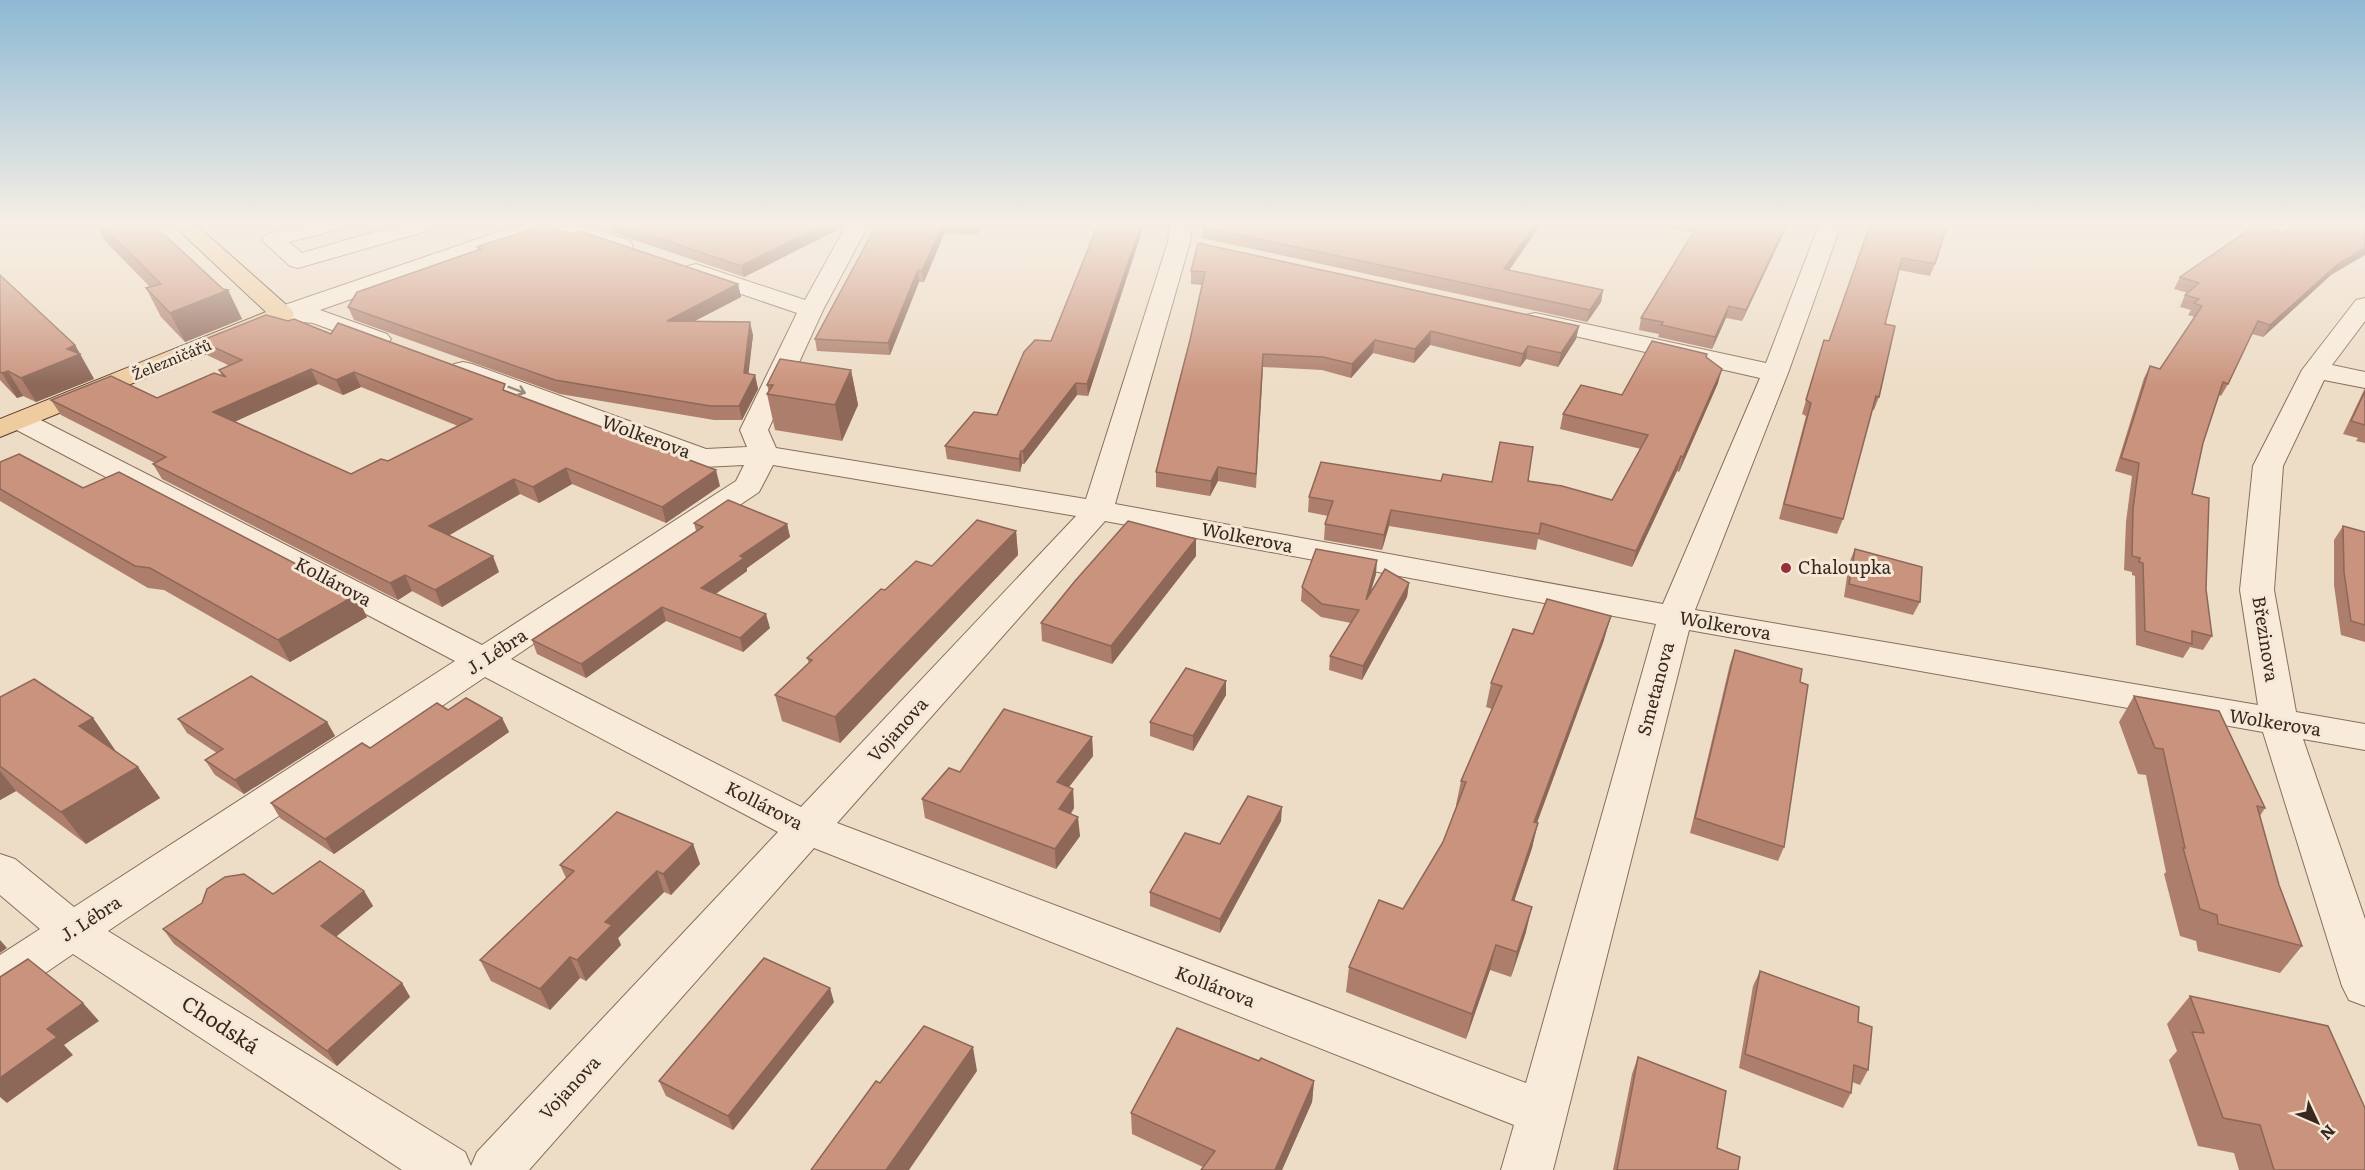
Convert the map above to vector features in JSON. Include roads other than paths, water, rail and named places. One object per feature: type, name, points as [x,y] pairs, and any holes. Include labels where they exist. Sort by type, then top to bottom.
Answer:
[{"type":"main road","points":[[241,277],[282,314]]},
{"type":"main road","name":"Železničářů","points":[[10,425],[282,314]]},
{"type":"street","name":"Železničářů","points":[[282,314],[391,277]]},
{"type":"street","points":[[712,277],[811,310]]},
{"type":"street","points":[[764,455],[754,430],[829,277]]},
{"type":"street","name":"Vojanova","points":[[495,1170],[1098,510],[1175,277]]},
{"type":"street","name":"Smetanova","points":[[1527,1170],[1675,617],[1775,373],[1811,277]]},
{"type":"street","name":"Březinova","points":[[2365,305],[2315,370],[2268,466],[2257,590],[2278,724],[2365,986]]},
{"type":"street","points":[[282,314],[316,316],[404,348]]},
{"type":"street","points":[[1518,316],[1775,373]]},
{"type":"street","name":"Wolkerova","points":[[437,360],[703,458],[764,455],[1098,510],[1675,617],[2278,724],[2365,737]]},
{"type":"street","points":[[2315,370],[2365,380]]},
{"type":"street","name":"Kollárova","points":[[10,425],[37,428],[808,829],[1542,1113]]},
{"type":"street","name":"J. Lébra","points":[[0,978],[484,662],[748,486],[764,455]]},
{"type":"street","name":"Chodská","points":[[0,871],[73,931],[447,1170]]},
{"type":"place","name":"Chaloupka","points":[[1786,568]]}]
